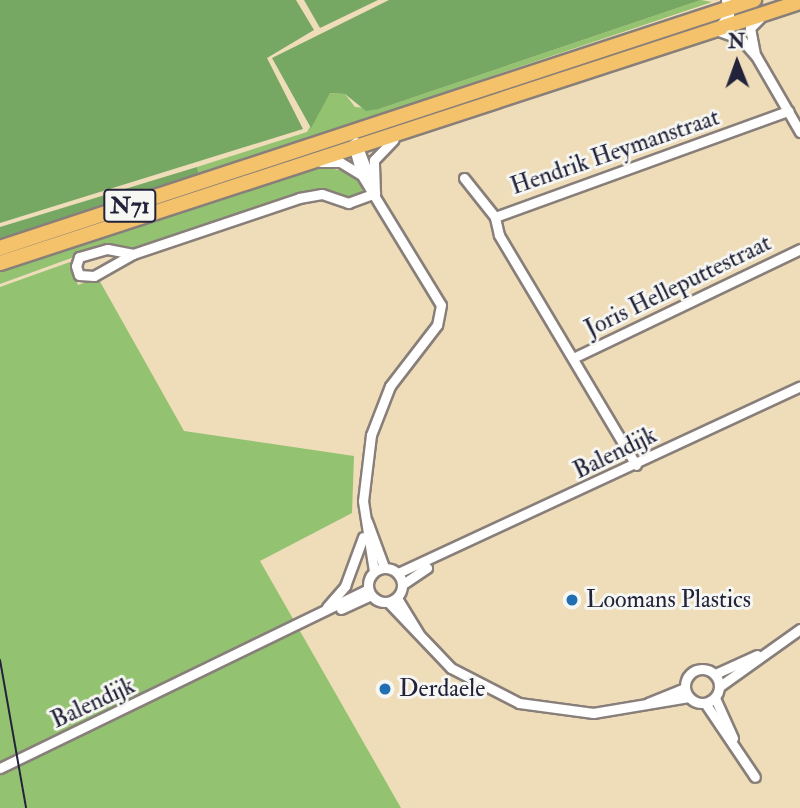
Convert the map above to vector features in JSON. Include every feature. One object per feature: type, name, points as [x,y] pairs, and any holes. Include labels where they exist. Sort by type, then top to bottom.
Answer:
[{"type":"highway","name":"N71","points":[[0,248],[465,96],[713,7],[750,1]]},
{"type":"highway","name":"N71","points":[[260,163],[420,126],[800,2]]},
{"type":"highway","name":"N71","points":[[0,263],[302,164],[465,96]]},
{"type":"street","points":[[729,3],[716,30],[741,39],[756,56],[800,132]]},
{"type":"street","points":[[756,56],[750,28],[767,13]]},
{"type":"street","name":"Hendrik Heymanstraat","points":[[495,217],[788,111]]},
{"type":"street","points":[[375,193],[378,151],[420,126]]},
{"type":"street","points":[[355,143],[375,193]]},
{"type":"street","points":[[355,143],[361,174]]},
{"type":"street","points":[[302,164],[340,162],[361,174],[435,290],[441,312],[379,410],[366,460],[364,530],[345,586],[316,618]]},
{"type":"street","name":"Hendrik Heymanstraat","points":[[464,178],[495,217],[499,235],[636,465]]},
{"type":"street","points":[[133,254],[107,249],[79,257],[76,266],[79,275],[94,276],[133,254],[299,198],[322,194],[348,202],[375,193]]},
{"type":"street","name":"Joris Helleputtestraat","points":[[573,358],[800,249]]},
{"type":"street","name":"Balendijk","points":[[398,573],[447,554],[800,386]]},
{"type":"street","points":[[365,516],[384,567]]},
{"type":"street","points":[[364,530],[374,571],[369,592],[392,600],[426,645],[466,679],[519,703],[568,712],[638,708],[689,697],[705,703],[735,743],[755,777]]},
{"type":"street","name":"Balendijk","points":[[402,584],[447,554]]},
{"type":"street","points":[[374,571],[384,567],[398,573],[402,584],[392,600]]},
{"type":"street","name":"Balendijk","points":[[0,768],[369,592]]},
{"type":"street","points":[[705,703],[715,698],[720,686],[800,629]]},
{"type":"street","points":[[638,708],[685,688],[698,669],[715,674],[772,649]]},
{"type":"street","points":[[715,674],[720,686]]},
{"type":"street","points":[[685,688],[689,697]]},
{"type":"street","points":[[715,698],[735,743]]},
{"type":"green space","points":[[0,0],[296,0],[314,30],[267,58],[303,129],[0,223]]},
{"type":"green space","points":[[304,0],[378,0],[320,28]]},
{"type":"green space","points":[[389,0],[701,0],[379,109],[366,111],[345,94],[330,93],[311,128],[272,58]]},
{"type":"green space","points":[[701,0],[712,2],[199,175],[197,167],[307,132],[329,93],[345,94],[355,107],[379,109]]},
{"type":"green space","points":[[712,22],[641,49],[381,135],[379,129]]},
{"type":"green space","points":[[320,166],[352,173],[364,186],[361,194],[351,199],[307,192],[133,250],[107,245],[0,284],[0,271]]},
{"type":"green space","points":[[197,167],[199,175],[0,240],[0,227]]},
{"type":"green space","points":[[70,262],[78,285],[98,278],[184,431],[354,456],[352,513],[260,561],[401,808],[0,808],[0,287]]},
{"type":"railway","points":[[0,660],[26,808]]},
{"type":"place","name":"Loomans Plastics","points":[[572,600]]},
{"type":"place","name":"Derdaele","points":[[385,689]]}]
